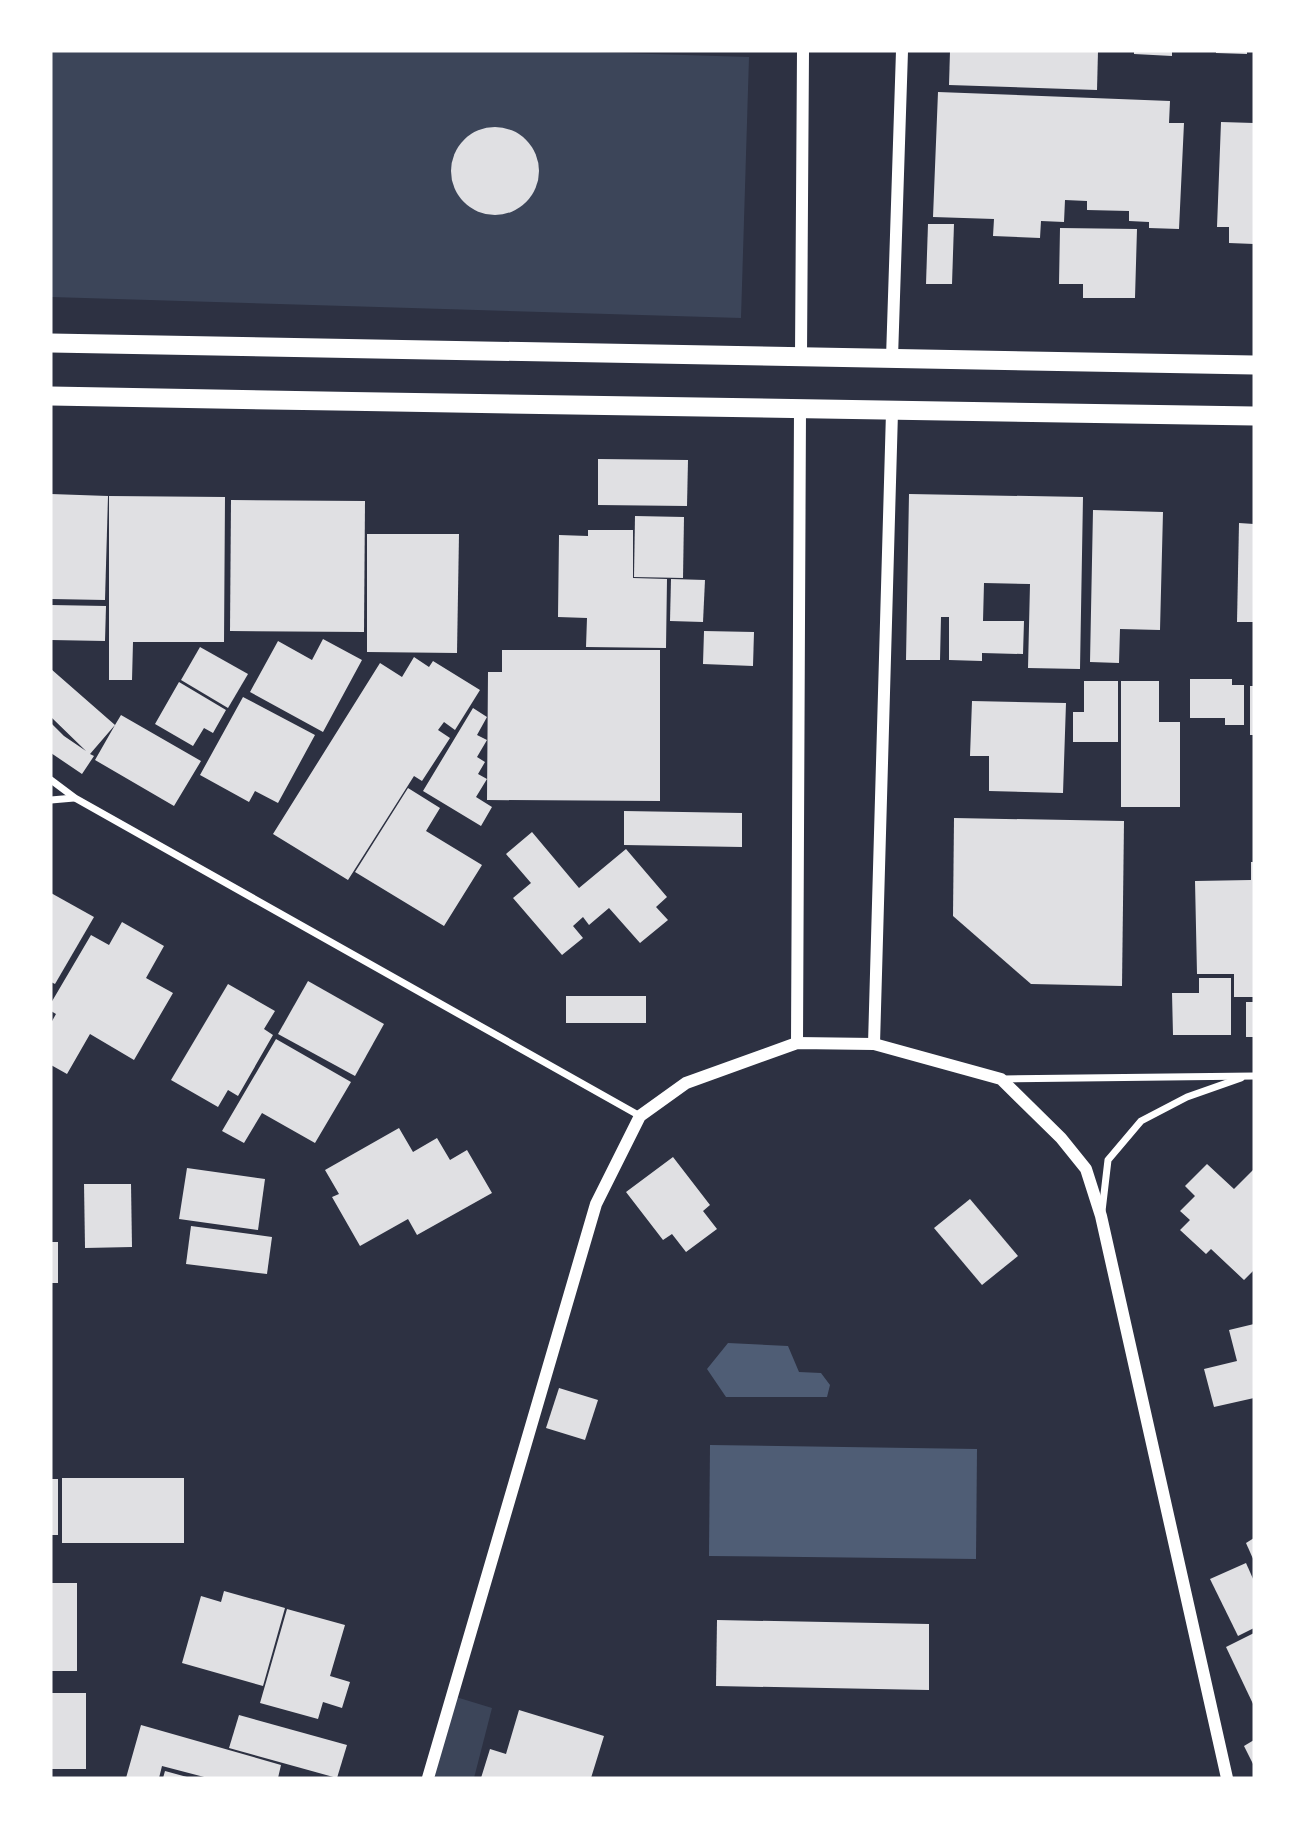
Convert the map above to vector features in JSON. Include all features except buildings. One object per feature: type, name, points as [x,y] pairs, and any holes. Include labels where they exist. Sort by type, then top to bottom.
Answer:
[{"type":"highway","points":[[51,343],[1254,365]]},
{"type":"highway","points":[[51,396],[1254,416]]},
{"type":"street","points":[[801,355],[803,51]]},
{"type":"street","points":[[892,358],[902,51]]},
{"type":"street","points":[[797,1043],[800,410]]},
{"type":"street","points":[[874,1044],[892,412]]},
{"type":"street","points":[[51,780],[75,798],[639,1116]]},
{"type":"street","points":[[51,800],[75,798]]},
{"type":"street","points":[[428,1778],[596,1204],[639,1116],[686,1083],[797,1043],[874,1044],[1001,1079],[1251,1075]]},
{"type":"street","points":[[1101,1216],[1108,1160],[1141,1121],[1187,1097],[1251,1075]]},
{"type":"street","points":[[1001,1079],[1062,1138],[1086,1169],[1101,1216],[1227,1778]]},
{"type":"shaded area","points":[[51,51],[556,51],[749,57],[741,318],[51,297]]},
{"type":"shaded area","points":[[728,1343],[788,1346],[799,1372],[821,1373],[830,1385],[827,1397],[726,1397],[707,1369]]},
{"type":"shaded area","points":[[710,1445],[977,1449],[976,1559],[709,1556]]},
{"type":"shaded area","points":[[456,1697],[492,1708],[474,1778],[434,1778]]}]
